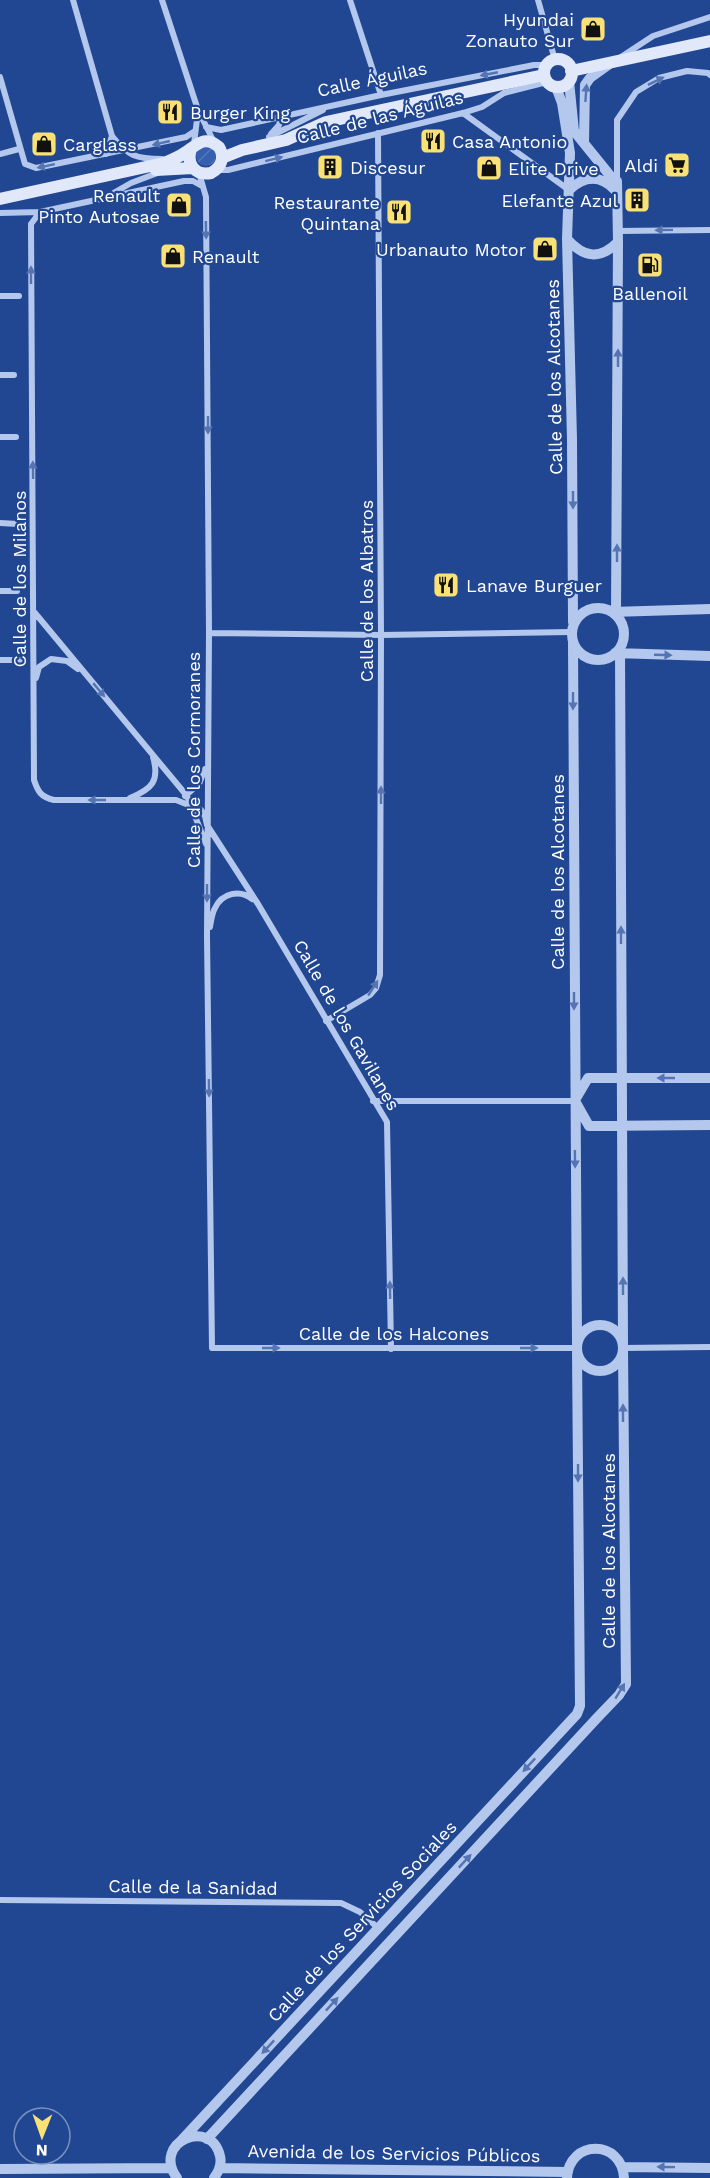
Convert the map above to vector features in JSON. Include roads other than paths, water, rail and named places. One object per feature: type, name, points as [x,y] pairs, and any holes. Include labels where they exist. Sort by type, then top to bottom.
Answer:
[{"type":"main road","points":[[570,76],[566,62],[550,74],[561,87],[570,76],[617,59],[710,40]]},
{"type":"main road","name":"Calle Águilas","points":[[218,149],[242,150],[286,140],[326,122],[550,74]]},
{"type":"main road","points":[[218,149],[326,122]]},
{"type":"main road","points":[[0,199],[164,163],[208,140],[218,149]]},
{"type":"main road","points":[[193,147],[189,161],[196,170]]},
{"type":"main road","points":[[134,171],[196,170],[211,173],[217,170],[218,149]]},
{"type":"street","points":[[73,0],[111,136],[124,151],[137,157],[176,158]]},
{"type":"street","points":[[162,0],[198,110],[218,149]]},
{"type":"street","points":[[350,0],[381,95]]},
{"type":"street","points":[[538,0],[550,74]]},
{"type":"street","points":[[584,143],[585,85],[590,78],[653,36],[710,17]]},
{"type":"street","name":"Calle Águilas","points":[[206,127],[221,130],[534,65],[550,74]]},
{"type":"street","points":[[618,652],[624,634],[622,624],[615,613],[617,120],[636,92],[659,78],[687,71],[710,75]]},
{"type":"street","name":"Calle de las Águilas","points":[[217,170],[228,170],[463,113],[482,107],[504,93],[550,74]]},
{"type":"street","name":"Calle de los Alcotanes","points":[[550,74],[562,103],[570,153],[567,239],[572,440],[574,1101],[580,1706],[577,1714],[569,1722]]},
{"type":"street","points":[[570,76],[574,131],[617,187]]},
{"type":"street","points":[[0,77],[25,164],[36,168],[186,137],[195,131]]},
{"type":"street","points":[[269,137],[331,106]]},
{"type":"street","points":[[193,147],[198,110]]},
{"type":"street","points":[[463,113],[569,190],[577,183],[591,178],[617,187]]},
{"type":"street","points":[[269,137],[279,125],[281,117]]},
{"type":"street","name":"Calle de los Albatros","points":[[326,1021],[370,995],[376,988],[381,975],[378,133]]},
{"type":"street","points":[[106,154],[111,136]]},
{"type":"street","points":[[0,154],[20,149]]},
{"type":"street","points":[[104,199],[131,183],[167,170]]},
{"type":"street","name":"Calle de los Cormoranes","points":[[196,170],[206,197],[209,633],[207,936],[212,1348]]},
{"type":"street","points":[[0,213],[40,212],[184,181],[193,181],[203,186]]},
{"type":"street","name":"Calle de los Milanos","points":[[40,212],[31,224],[34,780],[38,791],[45,798],[54,800],[177,800]]},
{"type":"street","points":[[618,236],[710,230]]},
{"type":"street","points":[[567,239],[576,250],[595,255],[609,251],[618,236]]},
{"type":"street","points":[[0,296],[19,296]]},
{"type":"street","points":[[0,375],[14,375]]},
{"type":"street","points":[[0,437],[16,437]]},
{"type":"street","points":[[0,524],[18,524]]},
{"type":"street","points":[[0,591],[17,591]]},
{"type":"street","points":[[710,609],[615,613],[598,607],[579,614],[572,632],[578,651],[596,660],[618,652],[710,656]]},
{"type":"street","name":"Calle de los Gavilanes","points":[[34,613],[187,796],[207,848]]},
{"type":"street","points":[[209,633],[572,632]]},
{"type":"street","name":"Calle de los Alcotanes","points":[[582,1735],[619,1695],[626,1684],[618,652]]},
{"type":"street","name":"Calle de los Gavilanes","points":[[34,684],[39,667],[51,659],[67,661],[87,675]]},
{"type":"street","points":[[0,660],[22,660]]},
{"type":"street","points":[[125,800],[146,792],[151,787],[156,767],[152,753]]},
{"type":"street","points":[[177,800],[187,796],[199,784],[207,764]]},
{"type":"street","points":[[177,800],[191,805]]},
{"type":"street","name":"Calle de los Gavilanes","points":[[191,805],[201,810],[205,816],[207,825],[258,904],[387,1122],[391,1348]]},
{"type":"street","points":[[207,936],[214,909],[219,900],[230,894],[239,893],[246,894],[258,904]]},
{"type":"street","points":[[574,1101],[588,1078],[710,1078]]},
{"type":"street","points":[[373,1101],[574,1101]]},
{"type":"street","points":[[574,1101],[589,1126],[710,1125]]},
{"type":"street","points":[[596,1325],[610,1327],[621,1337],[623,1348],[616,1364],[604,1371],[589,1369],[584,1365],[577,1348],[583,1331],[596,1325]]},
{"type":"street","points":[[623,1348],[710,1347]]},
{"type":"street","name":"Calle de los Halcones","points":[[212,1348],[577,1348]]},
{"type":"street","name":"Calle de los Servicios Sociales","points":[[179,2143],[569,1722]]},
{"type":"street","name":"Calle de los Servicios Sociales","points":[[207,2139],[582,1735]]},
{"type":"street","name":"Calle de la Sanidad","points":[[0,1900],[341,1903],[360,1912],[378,1928]]},
{"type":"street","points":[[177,2178],[171,2168],[171,2155],[179,2143],[192,2136],[207,2139],[213,2143],[219,2153],[220,2168],[214,2178]]},
{"type":"street","points":[[568,2175],[571,2163],[579,2154],[596,2149],[613,2154],[623,2172],[710,2168]]},
{"type":"street","points":[[0,2169],[171,2168]]},
{"type":"street","name":"Avenida de los Servicios Públicos","points":[[220,2168],[568,2175]]},
{"type":"place","name":"Hyundai Zonauto Sur","points":[[593,29]]},
{"type":"place","name":"Burger King","points":[[170,112]]},
{"type":"place","name":"Casa Antonio","points":[[433,141]]},
{"type":"place","name":"Carglass","points":[[44,144]]},
{"type":"place","name":"Aldi","points":[[677,165]]},
{"type":"place","name":"Discesur","points":[[330,167]]},
{"type":"place","name":"Elite Drive","points":[[489,168]]},
{"type":"place","name":"Elefante Azul","points":[[637,200]]},
{"type":"place","name":"Renault Pinto Autosae","points":[[179,205]]},
{"type":"place","name":"Restaurante Quintana","points":[[399,212]]},
{"type":"place","name":"Urbanauto Motor","points":[[545,249]]},
{"type":"place","name":"Renault","points":[[173,256]]},
{"type":"place","name":"Ballenoil","points":[[650,265]]},
{"type":"place","name":"Lanave Burguer","points":[[446,585]]}]
